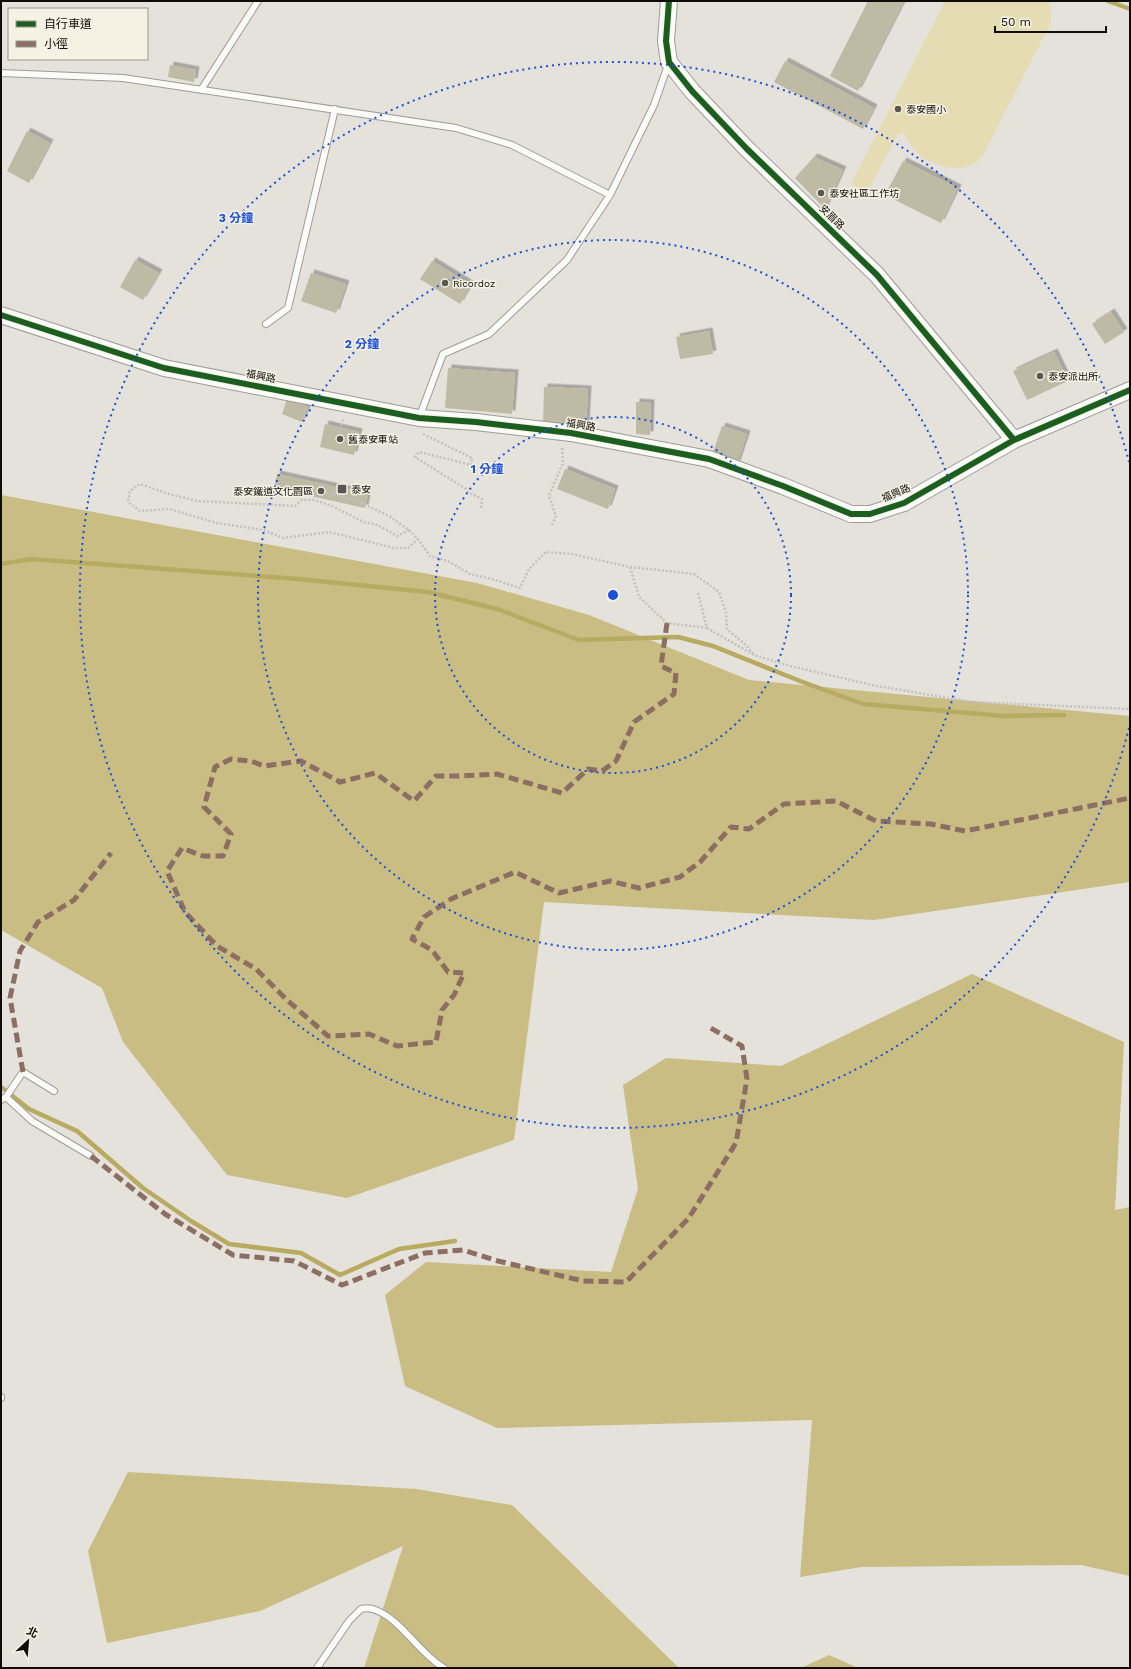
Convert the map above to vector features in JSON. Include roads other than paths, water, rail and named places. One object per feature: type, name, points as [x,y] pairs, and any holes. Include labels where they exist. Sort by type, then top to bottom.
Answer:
[{"type":"street","points":[[669,1],[666,41],[669,62]]},
{"type":"street","name":"安眉路","points":[[669,62],[692,91],[746,148],[877,275],[1014,440]]},
{"type":"street","name":"福興路","points":[[1,315],[164,368],[421,418],[476,422],[561,432],[709,459],[783,486],[851,514],[870,514],[904,503],[1014,440],[1130,390]]},
{"type":"lane","points":[[201,90],[258,1]]},
{"type":"lane","points":[[421,418],[443,354],[489,334],[567,260],[610,195],[654,105],[669,62]]},
{"type":"lane","points":[[1,73],[123,78],[456,128],[512,144],[610,195]]},
{"type":"lane","points":[[266,324],[288,308],[336,109]]},
{"type":"lane","points":[[54,1091],[23,1072],[3,1098],[32,1121],[91,1156]]},
{"type":"lane","points":[[317,1668],[349,1621],[361,1609],[372,1608],[389,1617],[432,1661],[444,1668]]},
{"type":"waterway","points":[[1108,1],[1130,9]]},
{"type":"waterway","points":[[1,564],[31,559],[298,579],[428,592],[497,609],[579,640],[678,637],[713,646],[800,681],[863,704],[1004,716],[1064,715]]},
{"type":"waterway","points":[[1,1087],[29,1109],[77,1131],[143,1188],[191,1221],[229,1244],[301,1253],[340,1275],[399,1249],[455,1241]]},
{"type":"place","name":"泰安國小","points":[[898,109]]},
{"type":"place","name":"泰安社區工作坊","points":[[821,193]]},
{"type":"place","name":"Ricordoz","points":[[445,283]]},
{"type":"place","name":"泰安派出所","points":[[1040,376]]},
{"type":"place","name":"舊泰安車站","points":[[340,439]]},
{"type":"place","name":"泰安","points":[[342,489]]},
{"type":"place","name":"泰安鐵道文化園區","points":[[321,491]]}]
